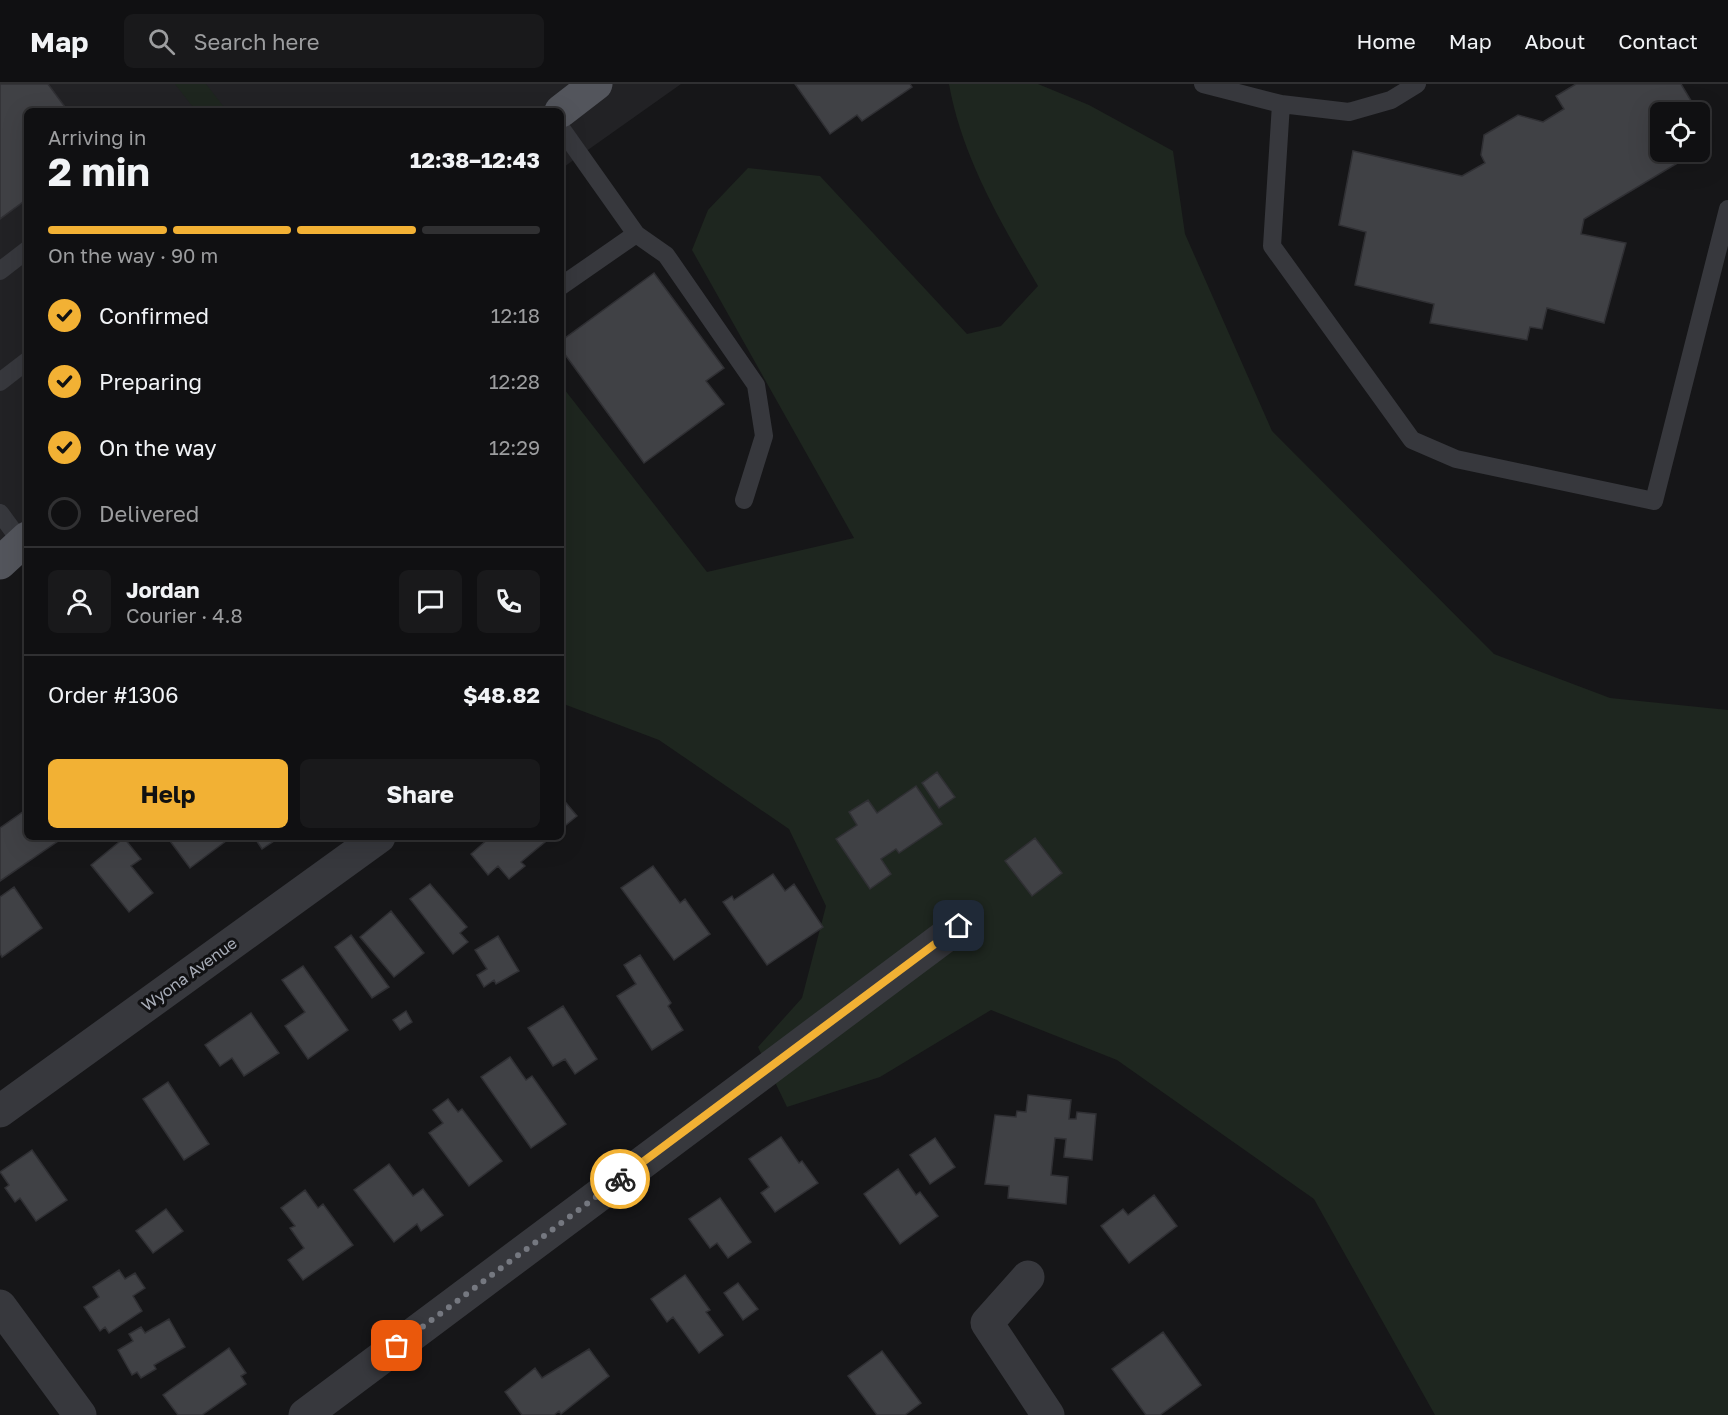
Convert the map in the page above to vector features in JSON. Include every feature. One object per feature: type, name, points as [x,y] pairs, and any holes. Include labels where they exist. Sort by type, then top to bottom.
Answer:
[{"type":"main road","points":[[564,109],[596,84]]},
{"type":"street","name":"Wyona Avenue","points":[[0,1111],[374,840]]},
{"type":"street","points":[[305,1415],[959,926]]},
{"type":"street","points":[[1028,1277],[987,1323],[1048,1415]]},
{"type":"street","points":[[0,1306],[80,1415]]},
{"type":"lane","points":[[1203,84],[1281,104],[1349,112],[1391,100],[1418,84]]},
{"type":"lane","points":[[1281,104],[1272,246],[1412,440],[1456,459],[1654,501],[1728,209]]},
{"type":"lane","points":[[564,132],[636,234],[666,255],[756,385],[764,436],[744,500]]},
{"type":"lane","points":[[564,284],[636,234]]},
{"type":"lane","points":[[0,271],[24,252]]},
{"type":"lane","points":[[0,382],[24,363]]},
{"type":"lane","points":[[0,513],[16,548]]},
{"type":"shaded area","points":[[0,84],[681,84],[564,167],[564,108],[24,108],[24,550],[0,567]]},
{"type":"shaded area","points":[[175,84],[206,84],[225,108],[194,108]]},
{"type":"shaded area","points":[[949,84],[1038,84],[1089,105],[1173,151],[1185,234],[1272,431],[1494,654],[1610,698],[1728,710],[1728,1415],[1435,1415],[1314,1199],[1117,1060],[991,1010],[880,1077],[787,1107],[758,1047],[802,998],[826,906],[789,829],[659,740],[564,704],[564,389],[707,572],[854,538],[692,250],[708,210],[748,168],[820,176],[967,334],[1001,326],[1038,286],[984,189],[963,138]]},
{"type":"building","points":[[0,84],[48,84],[66,108],[24,108],[24,201],[0,219]]},
{"type":"building","points":[[795,84],[910,84],[912,87],[862,121],[857,115],[830,134]]},
{"type":"building","points":[[1576,84],[1681,84],[1692,102],[1650,102],[1650,162],[1679,162],[1584,219],[1581,234],[1626,243],[1604,323],[1547,308],[1542,329],[1530,327],[1527,340],[1430,323],[1434,304],[1355,285],[1366,232],[1339,225],[1353,151],[1462,176],[1485,163],[1481,155],[1484,135],[1518,115],[1543,122],[1564,109],[1556,96]]},
{"type":"building","points":[[654,273],[724,368],[706,381],[724,404],[644,463],[564,353],[564,339]]},
{"type":"building","points":[[937,772],[955,797],[939,808],[922,783]]},
{"type":"building","points":[[916,786],[942,824],[899,853],[896,849],[881,859],[891,874],[870,889],[836,839],[857,825],[849,812],[868,800],[877,813]]},
{"type":"building","points":[[564,801],[577,816],[564,827]]},
{"type":"building","points":[[24,811],[24,840],[60,840],[0,881],[0,828]]},
{"type":"building","points":[[1035,838],[1062,873],[1032,896],[1005,861]]},
{"type":"building","points":[[122,840],[126,840],[141,859],[131,866],[153,893],[129,912],[91,865]]},
{"type":"building","points":[[169,840],[227,840],[190,868]]},
{"type":"building","points":[[256,840],[276,840],[262,849]]},
{"type":"building","points":[[487,840],[547,840],[521,862],[525,866],[509,879],[498,866],[488,875],[471,854]]},
{"type":"building","points":[[653,866],[680,903],[685,899],[710,934],[674,960],[621,888]]},
{"type":"building","points":[[773,874],[785,891],[794,884],[823,927],[767,965],[723,902],[732,896],[734,900]]},
{"type":"building","points":[[430,884],[467,927],[460,933],[468,942],[453,954],[410,899]]},
{"type":"building","points":[[14,887],[42,928],[2,957],[0,953],[0,897]]},
{"type":"building","points":[[391,911],[424,953],[394,977],[360,937]]},
{"type":"building","points":[[351,935],[389,987],[372,998],[335,947]]},
{"type":"building","points":[[498,936],[519,971],[496,984],[494,980],[484,987],[477,975],[487,969],[475,950]]},
{"type":"building","points":[[640,955],[671,1003],[668,1006],[683,1030],[652,1050],[617,996],[636,984],[624,965]]},
{"type":"building","points":[[303,966],[348,1030],[308,1059],[285,1026],[305,1012],[282,980]]},
{"type":"building","points":[[563,1006],[597,1059],[575,1074],[565,1059],[553,1066],[528,1028]]},
{"type":"building","points":[[406,1011],[412,1022],[400,1030],[393,1020]]},
{"type":"building","points":[[251,1013],[279,1053],[244,1076],[232,1058],[220,1066],[205,1045]]},
{"type":"building","points":[[510,1057],[526,1080],[532,1076],[566,1124],[531,1148],[481,1077]]},
{"type":"building","points":[[168,1082],[209,1144],[184,1160],[143,1099]]},
{"type":"building","points":[[1028,1095],[1071,1100],[1069,1119],[1076,1119],[1077,1112],[1096,1114],[1092,1160],[1064,1157],[1066,1139],[1055,1138],[1051,1175],[1068,1177],[1066,1204],[1008,1198],[1009,1186],[985,1184],[995,1115],[1016,1117],[1017,1111],[1026,1112]]},
{"type":"building","points":[[448,1099],[458,1112],[462,1109],[502,1161],[469,1186],[429,1133],[443,1123],[433,1110]]},
{"type":"building","points":[[781,1137],[799,1163],[802,1161],[818,1183],[775,1212],[761,1193],[769,1187],[749,1159]]},
{"type":"building","points":[[935,1138],[955,1167],[930,1184],[910,1155]]},
{"type":"building","points":[[32,1150],[67,1200],[36,1221],[20,1198],[15,1202],[5,1188],[9,1185],[0,1172]]},
{"type":"building","points":[[389,1164],[413,1196],[423,1189],[443,1215],[421,1231],[417,1224],[394,1242],[354,1190]]},
{"type":"building","points":[[898,1169],[916,1195],[920,1192],[938,1216],[900,1244],[864,1194]]},
{"type":"building","points":[[305,1190],[318,1208],[323,1204],[353,1245],[303,1280],[288,1260],[304,1248],[290,1228],[295,1226],[281,1208]]},
{"type":"building","points":[[1154,1195],[1177,1226],[1129,1263],[1101,1226],[1123,1209],[1128,1215]]},
{"type":"building","points":[[720,1198],[751,1242],[728,1258],[717,1243],[710,1248],[689,1219]]},
{"type":"building","points":[[166,1209],[183,1231],[153,1253],[136,1231]]},
{"type":"building","points":[[119,1270],[125,1279],[135,1273],[145,1288],[133,1296],[142,1311],[109,1333],[105,1327],[100,1331],[84,1307],[99,1297],[93,1287]]},
{"type":"building","points":[[685,1275],[710,1310],[706,1312],[723,1335],[699,1353],[673,1317],[667,1322],[651,1299]]},
{"type":"building","points":[[738,1283],[758,1309],[743,1320],[724,1293]]},
{"type":"building","points":[[169,1319],[185,1347],[154,1365],[156,1369],[141,1378],[137,1372],[132,1375],[118,1350],[133,1341],[129,1334],[141,1327],[145,1333]]},
{"type":"building","points":[[1163,1332],[1201,1385],[1160,1415],[1146,1415],[1112,1369]]},
{"type":"building","points":[[229,1348],[246,1373],[241,1376],[246,1384],[202,1415],[178,1415],[163,1395]]},
{"type":"building","points":[[589,1349],[609,1376],[561,1414],[559,1411],[554,1415],[522,1415],[505,1392],[535,1368],[542,1378]]},
{"type":"building","points":[[882,1351],[921,1403],[905,1415],[877,1415],[848,1376]]},
{"type":"way so far","points":[[397,1346],[620,1179]]},
{"type":"route","points":[[620,1179],[959,926]]}]
